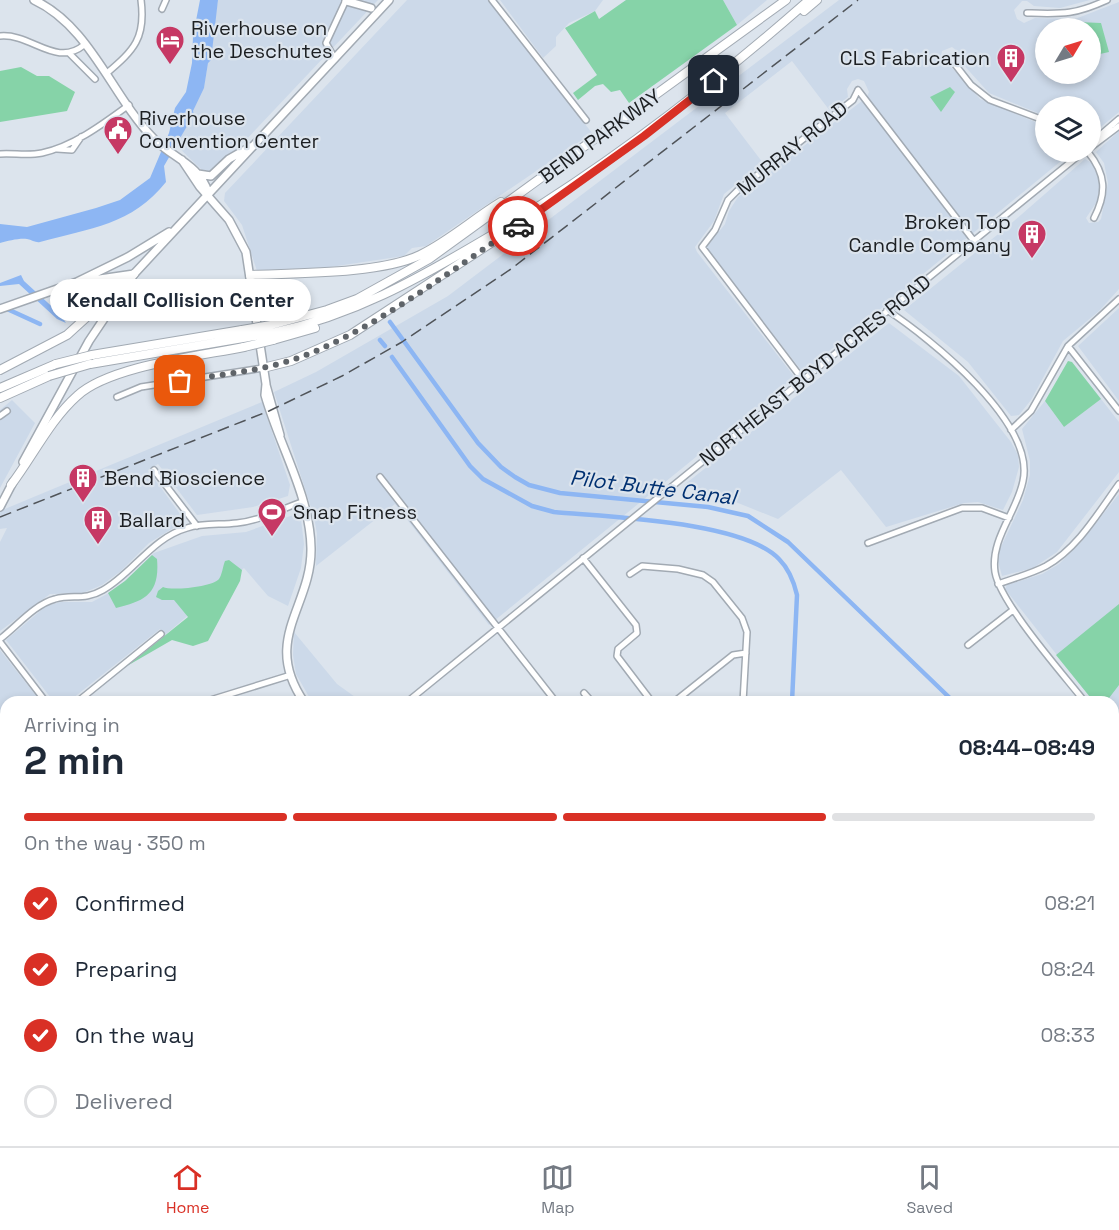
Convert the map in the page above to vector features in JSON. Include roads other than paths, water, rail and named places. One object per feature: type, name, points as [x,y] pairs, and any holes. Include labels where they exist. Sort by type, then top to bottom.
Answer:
[{"type":"highway","name":"BEND PARKWAY","points":[[272,333],[395,280],[448,246],[786,0]]},
{"type":"highway","name":"BEND PARKWAY","points":[[0,398],[49,375],[90,364],[272,333],[304,326],[362,306],[436,269],[569,189],[652,130],[809,0]]},
{"type":"highway","points":[[775,30],[818,0]]},
{"type":"highway","points":[[250,275],[367,268],[401,262],[442,243],[491,208],[539,180]]},
{"type":"highway","points":[[263,368],[324,348],[357,331],[530,218],[569,189]]},
{"type":"highway","points":[[0,370],[67,335],[134,274]]},
{"type":"highway","points":[[11,485],[64,409],[89,386],[111,376],[243,338],[272,333]]},
{"type":"highway","name":"BEND PARKWAY","points":[[0,388],[56,364],[92,355],[243,338]]},
{"type":"main road","points":[[34,0],[58,15],[84,45],[155,141],[188,163],[205,183],[208,195]]},
{"type":"main road","points":[[346,0],[381,9]]},
{"type":"main road","points":[[358,0],[371,8]]},
{"type":"main road","points":[[0,507],[72,369],[134,274],[389,0]]},
{"type":"main road","points":[[198,174],[211,176],[229,159],[256,144]]},
{"type":"main road","points":[[182,160],[240,238],[250,275],[266,384],[308,520],[311,551],[306,580],[288,632],[291,675],[301,696]]},
{"type":"main road","points":[[0,309],[77,282],[128,257],[177,227]]},
{"type":"main road","points":[[77,282],[134,274]]},
{"type":"street","points":[[106,74],[130,52],[139,38],[143,15],[141,0]]},
{"type":"street","points":[[162,9],[166,0]]},
{"type":"street","points":[[335,59],[326,43],[346,0]]},
{"type":"street","points":[[492,0],[586,120]]},
{"type":"street","points":[[1027,13],[1061,15],[1079,12],[1107,0]]},
{"type":"street","points":[[0,36],[16,36],[54,53],[70,54],[84,45]]},
{"type":"street","points":[[70,54],[95,79]]},
{"type":"street","points":[[950,58],[971,85],[990,100],[1035,117]]},
{"type":"street","name":"MURRAY ROAD","points":[[803,380],[702,247],[715,230],[728,200],[737,190],[852,100],[858,90],[974,241]]},
{"type":"street","points":[[0,154],[36,154],[57,149],[81,137],[129,105]]},
{"type":"street","points":[[1101,137],[1119,119]]},
{"type":"street","points":[[1101,140],[1119,126]]},
{"type":"street","name":"NORTHEAST BOYD ACRES ROAD","points":[[414,696],[1071,162]]},
{"type":"street","points":[[1094,218],[1103,201],[1104,184],[1097,162]]},
{"type":"street","points":[[1011,429],[1031,411],[1068,346],[1119,299]]},
{"type":"street","points":[[887,310],[964,371],[1011,429],[1022,453],[1024,471],[1021,490],[996,549],[994,570],[998,584],[1014,610],[1080,696]]},
{"type":"street","points":[[1068,346],[1119,411]]},
{"type":"street","points":[[117,397],[141,387],[263,368]]},
{"type":"street","points":[[0,416],[7,411]]},
{"type":"street","points":[[154,470],[197,526]]},
{"type":"street","points":[[380,477],[551,696]]},
{"type":"street","points":[[998,584],[1029,574],[1057,559],[1072,546],[1119,484]]},
{"type":"street","points":[[42,696],[0,640],[48,601],[95,595],[122,577],[164,540],[186,528],[237,523],[302,502]]},
{"type":"street","points":[[868,543],[962,508],[982,508],[1009,518]]},
{"type":"street","points":[[583,558],[636,625],[637,633],[618,649],[617,656],[647,696]]},
{"type":"street","points":[[630,573],[642,566],[678,569],[708,577],[745,624],[743,696]]},
{"type":"street","points":[[968,645],[1014,610]]},
{"type":"street","points":[[84,696],[161,634]]},
{"type":"street","points":[[682,696],[733,655],[746,652]]},
{"type":"street","points":[[223,696],[291,675]]},
{"type":"street","points":[[584,693],[587,696]]},
{"type":"water","points":[[200,0],[218,0],[211,60],[208,63],[204,88],[193,111],[194,114],[164,166],[166,182],[139,208],[109,223],[40,242],[24,239],[0,243],[0,224],[27,227],[96,208],[120,200],[150,178],[169,133],[175,108],[186,92]]},
{"type":"water","points":[[21,275],[24,281],[59,313],[66,323],[57,319],[19,284],[0,286],[0,283]]},
{"type":"waterway","points":[[5,308],[40,324]]},
{"type":"waterway","name":"Pilot Butte Canal","points":[[390,322],[478,443],[501,467],[515,477],[529,485],[560,493],[708,507],[748,516],[788,542],[948,696]]},
{"type":"waterway","points":[[380,340],[385,346]]},
{"type":"waterway","points":[[392,357],[470,466],[483,479],[532,506],[554,512],[639,519],[706,529],[736,536],[761,546],[779,559],[791,576],[797,595],[792,696]]},
{"type":"railway","points":[[0,517],[269,411],[342,376],[402,342],[511,269],[858,0]]},
{"type":"place","name":"Riverhouse on the Deschutes","points":[[170,66]]},
{"type":"place","name":"CLS Fabrication","points":[[1011,84]]},
{"type":"place","name":"Riverhouse Convention Center","points":[[118,156]]},
{"type":"place","name":"Broken Top Candle Company","points":[[1032,260]]},
{"type":"place","name":"Kendall Collision Center","points":[[180,381]]},
{"type":"place","name":"Bend Bioscience","points":[[83,504]]},
{"type":"place","name":"Snap Fitness","points":[[272,538]]},
{"type":"place","name":"Ballard","points":[[98,546]]}]
